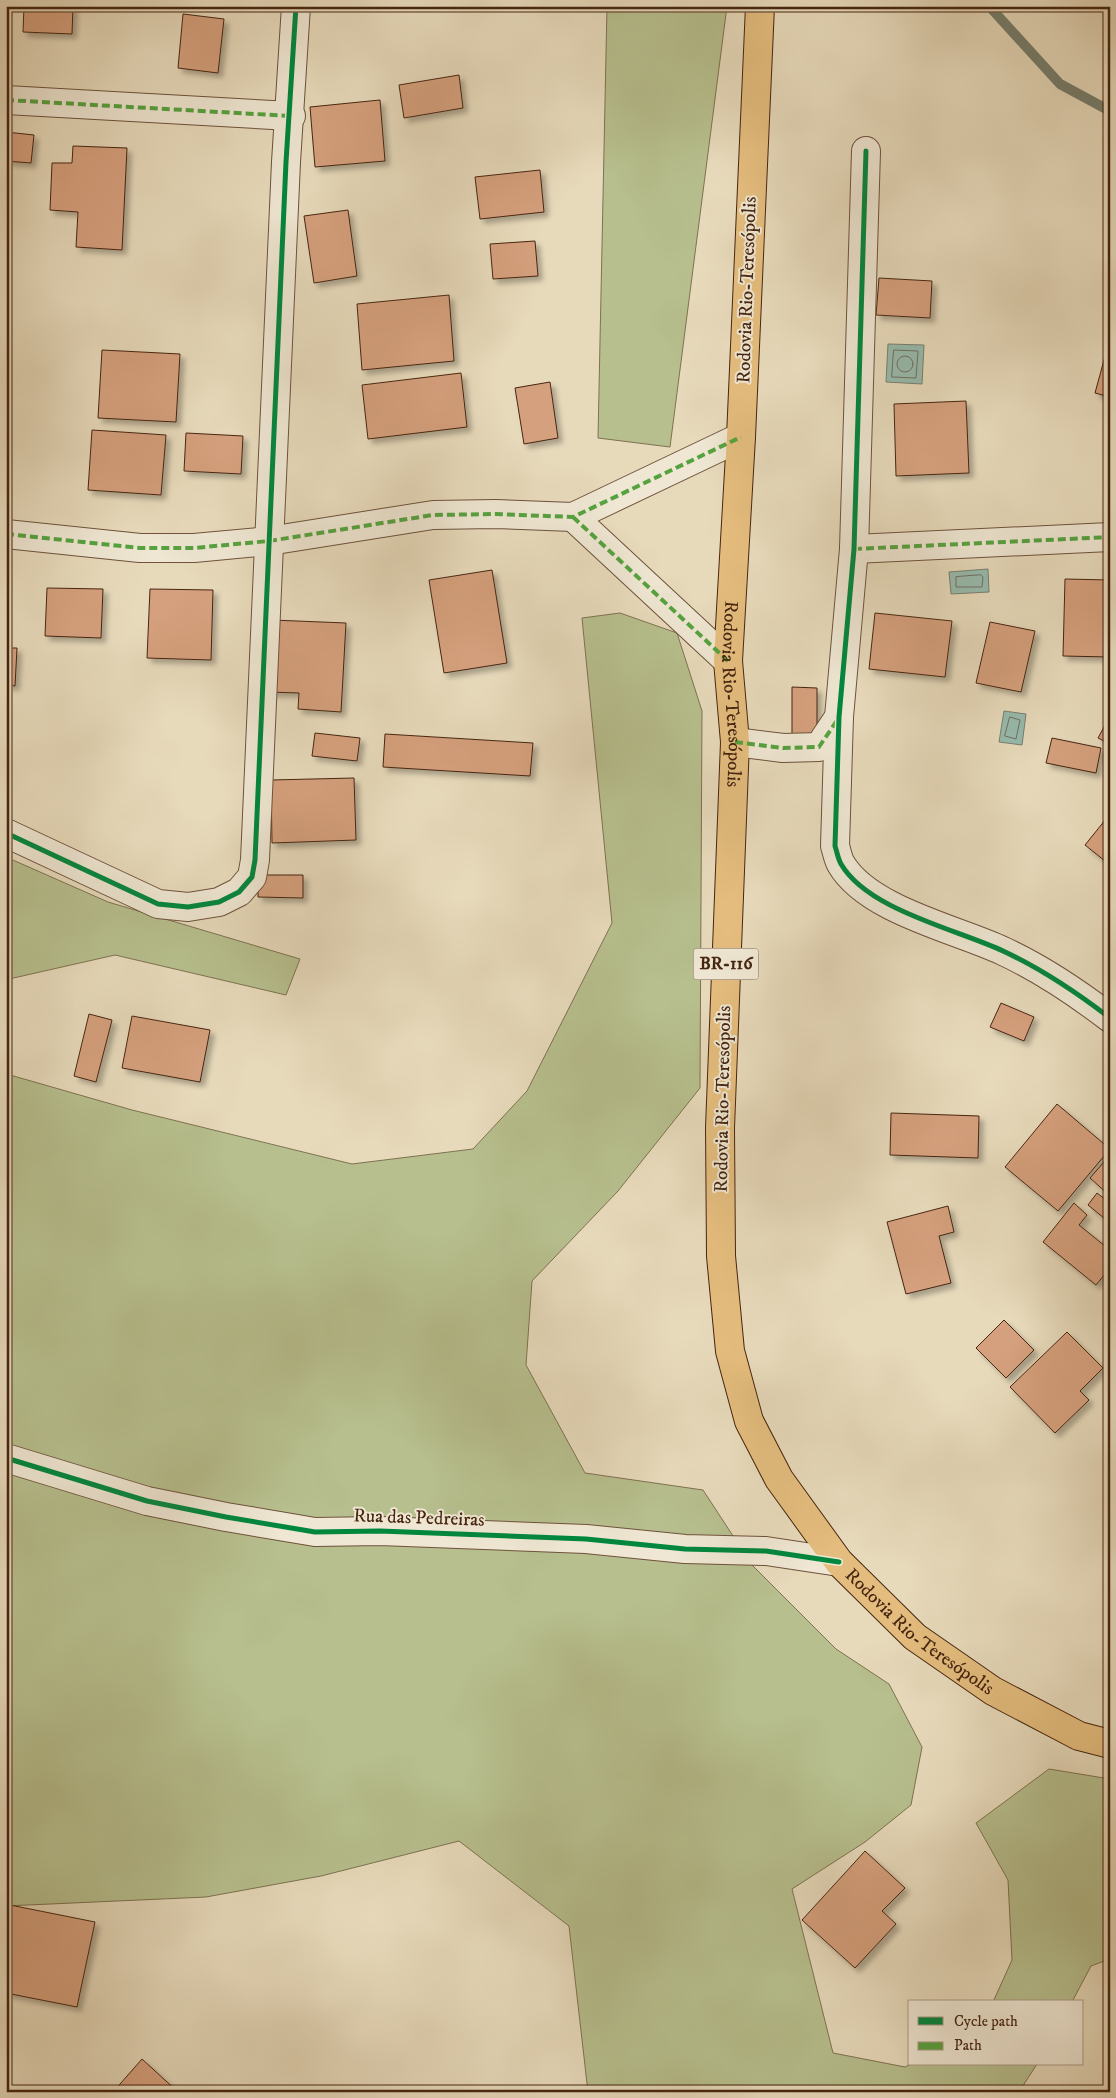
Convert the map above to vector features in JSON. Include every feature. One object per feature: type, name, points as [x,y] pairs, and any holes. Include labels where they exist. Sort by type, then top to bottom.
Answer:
[{"type":"highway","name":"Rodovia Rio-Teresópolis","points":[[760,6],[741,437],[728,661],[735,742],[720,1128],[721,1256],[730,1352],[749,1421],[779,1479],[839,1562],[915,1638],[993,1690],[1078,1736],[1110,1744]]},
{"type":"street","points":[[6,833],[158,904],[188,908],[219,902],[239,892],[252,877],[255,860],[286,162],[291,116],[296,6]]},
{"type":"street","points":[[6,100],[291,116]]},
{"type":"street","points":[[866,151],[854,549],[839,717],[835,846],[841,864],[857,884],[884,903],[1002,950],[1041,970],[1110,1018]]},
{"type":"street","points":[[6,534],[140,548],[194,548],[269,540],[433,515],[495,514],[573,517],[741,437]]},
{"type":"street","points":[[573,517],[728,661]]},
{"type":"street","points":[[854,549],[1110,536]]},
{"type":"street","points":[[735,742],[783,748],[819,747],[839,717]]},
{"type":"street","name":"Rua das Pedreiras","points":[[6,1458],[146,1501],[315,1532],[380,1531],[586,1539],[685,1549],[766,1551],[839,1562]]},
{"type":"green space","points":[[607,6],[727,6],[670,447],[598,438]]},
{"type":"green space","points":[[620,613],[677,633],[702,711],[700,1088],[618,1191],[532,1281],[526,1365],[585,1473],[703,1490],[752,1565],[836,1649],[889,1684],[922,1747],[911,1805],[865,1842],[792,1889],[833,2053],[905,2067],[1036,2066],[1019,2092],[588,2092],[569,1926],[459,1841],[321,1876],[206,1897],[6,1906],[6,857],[108,902],[300,959],[286,995],[115,955],[9,979],[10,1075],[132,1110],[352,1164],[473,1149],[527,1091],[612,923],[582,618]]},
{"type":"green space","points":[[1049,1769],[1110,1779],[1110,1959],[1091,1966],[1073,2000],[994,2000],[1012,1960],[1008,1880],[976,1823]]},
{"type":"water","points":[[888,344],[924,345],[922,384],[886,382]]},
{"type":"water","points":[[988,569],[989,592],[951,594],[949,572]]},
{"type":"water","points":[[1004,711],[1026,714],[1022,745],[999,742]]},
{"type":"building","points":[[24,6],[73,6],[72,34],[23,32]]},
{"type":"building","points":[[183,14],[224,19],[218,73],[178,68]]},
{"type":"building","points":[[459,75],[463,108],[404,118],[399,85]]},
{"type":"building","points":[[380,100],[385,161],[315,167],[310,107]]},
{"type":"building","points":[[6,132],[34,135],[31,163],[6,161]]},
{"type":"building","points":[[73,146],[127,148],[122,250],[76,247],[78,212],[50,210],[52,163],[72,163]]},
{"type":"building","points":[[540,170],[544,212],[480,219],[475,177]]},
{"type":"building","points":[[348,210],[357,276],[314,283],[304,216]]},
{"type":"building","points":[[535,241],[538,276],[493,279],[490,244]]},
{"type":"building","points":[[879,278],[932,281],[930,318],[876,315]]},
{"type":"building","points":[[449,295],[454,361],[362,370],[357,304]]},
{"type":"building","points":[[1110,338],[1110,397],[1095,393]]},
{"type":"building","points":[[102,350],[180,354],[176,422],[98,418]]},
{"type":"building","points":[[461,373],[467,427],[368,439],[362,385]]},
{"type":"building","points":[[550,382],[558,438],[524,444],[515,388]]},
{"type":"building","points":[[966,401],[969,473],[896,476],[894,404]]},
{"type":"building","points":[[92,430],[166,435],[161,495],[88,490]]},
{"type":"building","points":[[186,433],[243,436],[241,474],[184,471]]},
{"type":"building","points":[[492,570],[507,663],[444,673],[429,580]]},
{"type":"building","points":[[1065,579],[1110,580],[1110,657],[1063,656]]},
{"type":"building","points":[[47,588],[103,589],[101,638],[45,636]]},
{"type":"building","points":[[150,589],[213,590],[211,660],[147,658]]},
{"type":"building","points":[[875,613],[952,621],[945,677],[869,669]]},
{"type":"building","points":[[272,620],[346,623],[341,712],[298,709],[299,693],[268,692]]},
{"type":"building","points":[[990,622],[1035,631],[1021,692],[976,683]]},
{"type":"building","points":[[6,648],[17,648],[15,686],[6,685]]},
{"type":"building","points":[[792,687],[817,688],[817,741],[792,740]]},
{"type":"building","points":[[1110,716],[1110,744],[1098,738]]},
{"type":"building","points":[[315,733],[360,738],[357,761],[312,756]]},
{"type":"building","points":[[385,734],[533,743],[530,776],[383,767]]},
{"type":"building","points":[[1052,738],[1101,748],[1096,773],[1046,763]]},
{"type":"building","points":[[354,778],[356,840],[272,843],[271,780]]},
{"type":"building","points":[[1110,814],[1110,865],[1085,845]]},
{"type":"building","points":[[258,875],[303,875],[303,898],[258,897]]},
{"type":"building","points":[[1001,1003],[1034,1017],[1024,1041],[990,1027]]},
{"type":"building","points":[[89,1014],[112,1020],[96,1082],[74,1076]]},
{"type":"building","points":[[132,1016],[210,1030],[200,1082],[122,1068]]},
{"type":"building","points":[[1057,1104],[1110,1149],[1058,1211],[1005,1167]]},
{"type":"building","points":[[891,1113],[979,1116],[978,1158],[890,1155]]},
{"type":"building","points":[[1110,1155],[1110,1196],[1090,1178]]},
{"type":"building","points":[[1097,1193],[1110,1203],[1110,1223],[1088,1205]]},
{"type":"building","points":[[1074,1203],[1087,1215],[1079,1225],[1110,1250],[1110,1268],[1096,1285],[1043,1242]]},
{"type":"building","points":[[948,1206],[954,1232],[939,1236],[951,1283],[906,1294],[887,1222]]},
{"type":"building","points":[[1004,1320],[1034,1350],[1006,1378],[976,1348]]},
{"type":"building","points":[[1067,1332],[1103,1368],[1080,1391],[1089,1400],[1055,1433],[1010,1387]]},
{"type":"building","points":[[865,1851],[905,1888],[882,1911],[896,1924],[855,1968],[802,1920]]},
{"type":"building","points":[[10,1905],[95,1922],[77,2007],[6,1993],[6,1925]]},
{"type":"building","points":[[142,2059],[178,2092],[113,2092]]},
{"type":"waterway","points":[[989,6],[1060,84],[1110,111]]},
{"type":"marked path","points":[[6,100],[291,116]]},
{"type":"marked path","points":[[6,534],[140,548],[194,548],[269,541],[433,515],[495,514],[573,517],[741,437]]},
{"type":"marked path","points":[[573,517],[728,661]]},
{"type":"marked path","points":[[854,549],[1110,537]]},
{"type":"marked path","points":[[735,742],[783,748],[819,747],[838,719]]},
{"type":"cycle path","points":[[6,833],[158,904],[188,907],[219,902],[239,892],[252,877],[255,860],[286,162],[296,6]]},
{"type":"cycle path","points":[[866,151],[854,549],[839,717],[835,846],[841,864],[854,880],[871,894],[914,916],[984,943],[1031,965],[1110,1018]]},
{"type":"cycle path","points":[[6,1458],[147,1501],[315,1532],[380,1531],[586,1539],[685,1549],[766,1551],[839,1562]]}]
